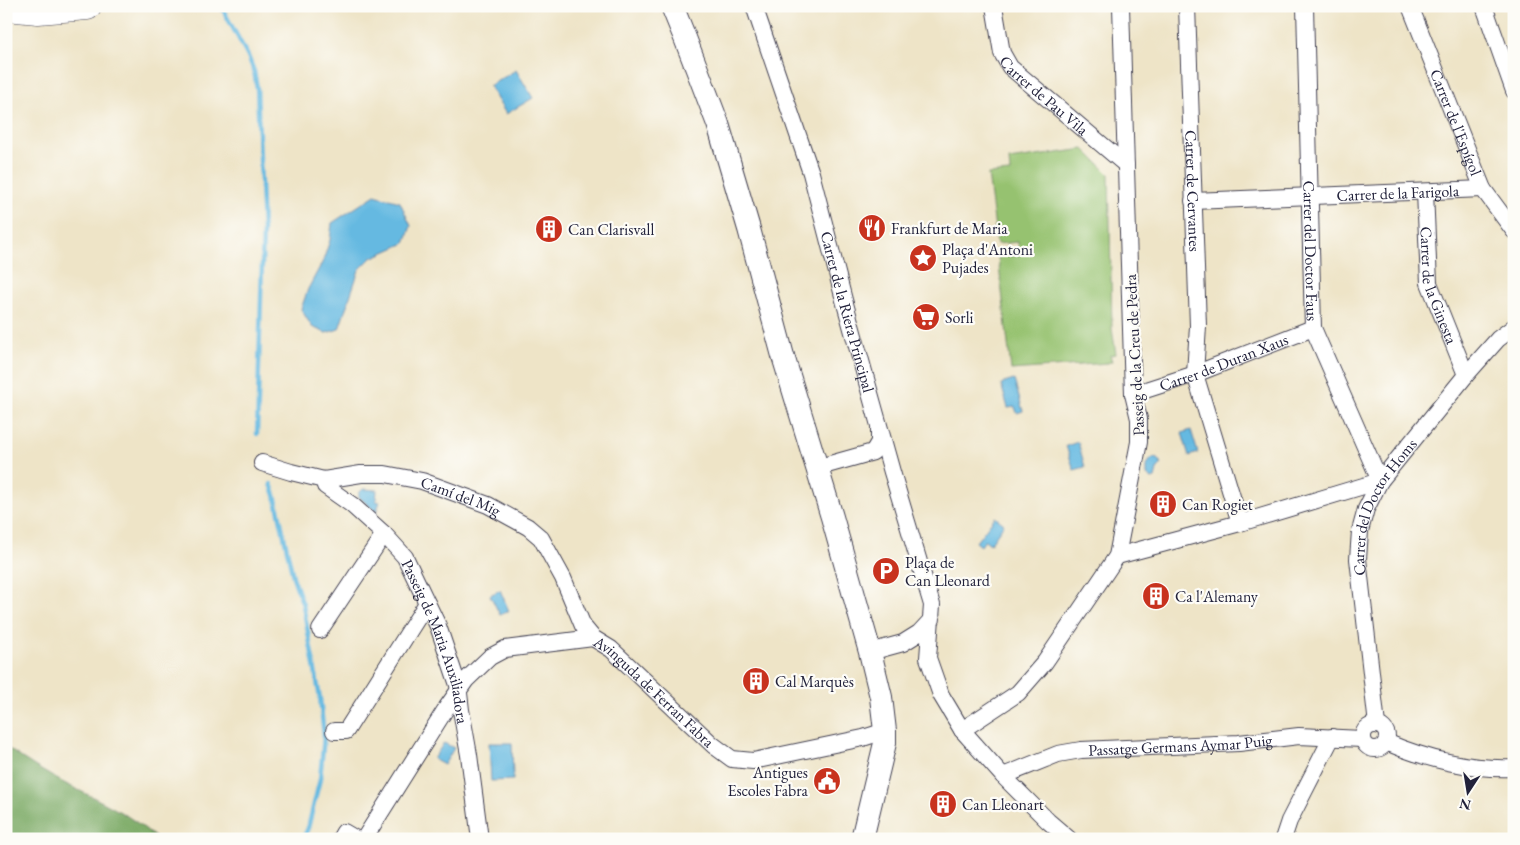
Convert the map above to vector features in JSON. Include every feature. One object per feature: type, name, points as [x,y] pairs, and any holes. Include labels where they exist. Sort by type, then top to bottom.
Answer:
[{"type":"highway","points":[[6,7],[38,10],[87,6]]},
{"type":"main road","points":[[672,6],[718,124],[749,229],[783,356],[832,516],[881,697],[885,743],[862,839]]},
{"type":"street","name":"Carrer de la Riera Principal","points":[[754,6],[811,173],[892,472],[932,605],[928,658]]},
{"type":"street","name":"Carrer de Pau Vila","points":[[994,6],[1002,54],[1010,67],[1126,165]]},
{"type":"street","name":"Passeig de la Creu de Pedra","points":[[962,730],[1018,693],[1045,662],[1117,556],[1139,442],[1139,419],[1133,394],[1121,6]]},
{"type":"street","name":"Carrer de Cervantes","points":[[1187,6],[1198,326],[1195,374]]},
{"type":"street","name":"Carrer del Doctor Faus","points":[[1305,6],[1313,328],[1380,481]]},
{"type":"street","name":"Carrer de l'Espígol","points":[[1410,6],[1484,189],[1514,231]]},
{"type":"street","points":[[1484,6],[1514,91]]},
{"type":"street","name":"Carrer de la Farigola","points":[[1193,200],[1484,189]]},
{"type":"street","name":"Carrer de la Ginesta","points":[[1424,192],[1428,283],[1466,375]]},
{"type":"street","name":"Carrer del Doctor Homs","points":[[1377,726],[1358,558],[1360,531],[1366,509],[1380,481],[1466,375],[1498,339],[1514,327]]},
{"type":"street","name":"Carrer de Duran Xaus","points":[[1133,394],[1195,374],[1313,328]]},
{"type":"street","points":[[1195,374],[1240,522]]},
{"type":"street","points":[[816,468],[873,452],[879,442],[879,424]]},
{"type":"street","points":[[873,452],[883,460],[892,472]]},
{"type":"street","name":"Camí del Mig","points":[[262,463],[324,480],[361,474],[385,474],[422,481],[488,504],[528,527],[541,538],[563,578],[583,626],[593,638]]},
{"type":"street","name":"Passeig de Maria Auxiliadora","points":[[324,480],[325,486],[352,505],[384,534],[405,557],[438,626],[459,690],[470,755],[480,839]]},
{"type":"street","points":[[1117,556],[1380,481]]},
{"type":"street","points":[[1345,491],[1360,499],[1366,509]]},
{"type":"street","points":[[320,630],[384,534]]},
{"type":"street","points":[[334,731],[346,731],[427,603]]},
{"type":"street","points":[[870,652],[903,643],[919,633],[932,619]]},
{"type":"street","name":"Avinguda de Ferran Fabra","points":[[364,839],[466,680],[490,657],[505,649],[593,638],[611,649],[712,745],[732,760],[752,761],[863,738],[885,731]]},
{"type":"street","points":[[903,643],[916,645],[928,658],[941,695],[962,730],[1002,776],[1048,822],[1069,839]]},
{"type":"street","points":[[1377,726],[1386,732],[1386,742],[1376,750],[1370,749],[1362,739],[1363,733],[1366,728],[1377,726]]},
{"type":"street","name":"Passatge Germans Aymar Puig","points":[[1002,776],[1058,754],[1081,750],[1239,743],[1299,736],[1362,739]]},
{"type":"street","points":[[1283,839],[1289,821],[1332,737]]},
{"type":"street","points":[[1386,742],[1405,750],[1455,763],[1494,769],[1514,768]]},
{"type":"street","points":[[340,839],[344,832],[356,839]]},
{"type":"green space","points":[[1084,149],[1109,174],[1112,329],[1116,354],[1110,355],[1112,361],[1108,363],[1011,370],[998,257],[1019,255],[1018,242],[997,244],[988,174],[1010,172],[1009,160]]},
{"type":"green space","points":[[6,747],[52,776],[126,815],[157,839],[6,839]]},
{"type":"water","points":[[516,70],[533,98],[506,114],[489,86]]},
{"type":"water","points":[[375,195],[400,202],[411,226],[405,243],[371,258],[359,270],[339,329],[326,333],[312,327],[301,309],[308,289],[323,261],[330,240],[332,223]]},
{"type":"water","points":[[1014,380],[1023,411],[1017,413],[1015,407],[1008,408],[1001,384]]},
{"type":"water","points":[[1191,430],[1198,453],[1189,456],[1182,433]]},
{"type":"water","points":[[1078,442],[1085,467],[1074,470],[1066,446]]},
{"type":"water","points":[[1155,458],[1161,464],[1155,478],[1152,479],[1147,475],[1147,465],[1151,459]]},
{"type":"water","points":[[363,489],[377,490],[376,501],[380,502],[376,512],[359,497],[359,493]]},
{"type":"water","points":[[995,517],[1004,524],[990,544],[985,540],[981,546],[976,542]]},
{"type":"water","points":[[500,590],[509,611],[500,615],[490,595]]},
{"type":"water","points":[[444,743],[454,748],[444,765],[433,759]]},
{"type":"water","points":[[489,743],[512,743],[513,780],[491,781]]},
{"type":"waterway","points":[[221,6],[248,56],[254,71],[257,88],[263,230],[257,434]]},
{"type":"waterway","points":[[271,484],[293,577],[303,605],[320,698],[324,736],[320,779],[308,828],[303,839]]},
{"type":"place","name":"Frankfurt de Maria","points":[[872,228]]},
{"type":"place","name":"Can Clarisvall","points":[[549,229]]},
{"type":"place","name":"Plaça d'Antoni Pujades","points":[[923,258]]},
{"type":"place","name":"Sorli","points":[[926,317]]},
{"type":"place","name":"Can Rogiet","points":[[1163,504]]},
{"type":"place","name":"Plaça de Can Lleonard","points":[[886,571]]},
{"type":"place","name":"Ca l'Alemany","points":[[1156,596]]},
{"type":"place","name":"Cal Marquès","points":[[756,681]]},
{"type":"place","name":"Antigues Escoles Fabra","points":[[827,781]]},
{"type":"place","name":"Can Lleonart","points":[[943,804]]}]
